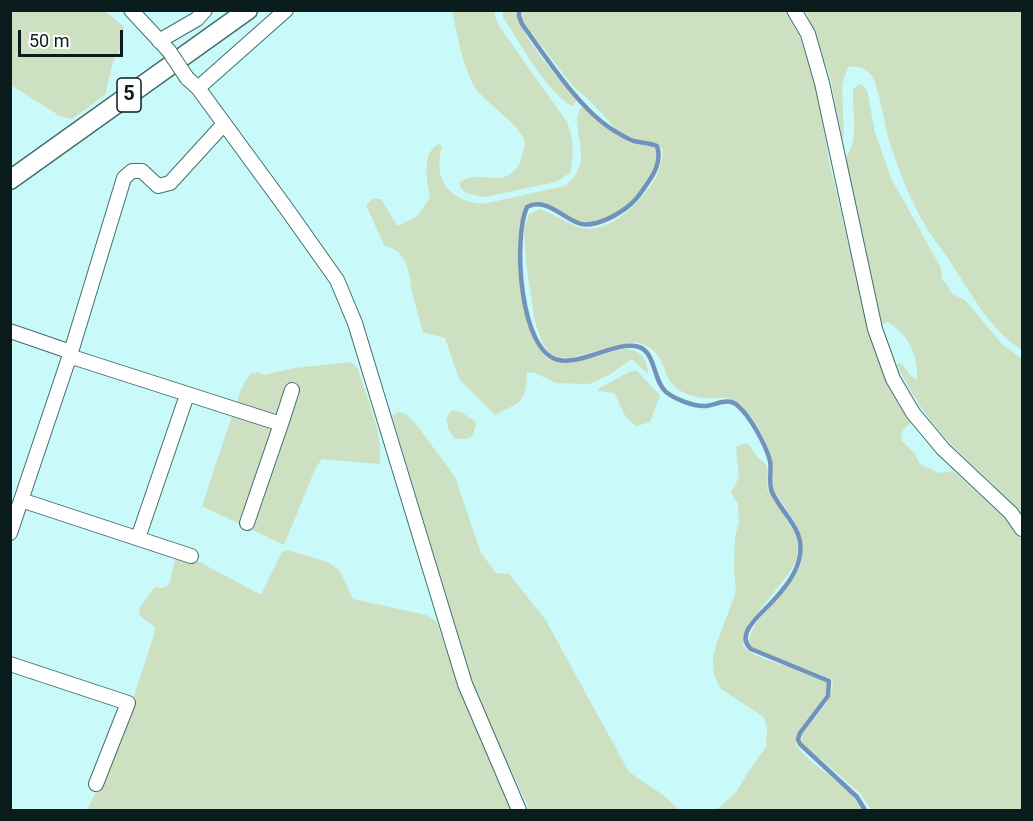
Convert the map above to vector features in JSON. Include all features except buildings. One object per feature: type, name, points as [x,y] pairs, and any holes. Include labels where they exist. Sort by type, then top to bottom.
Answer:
[{"type":"main road","name":"5","points":[[10,180],[248,10]]},
{"type":"street","points":[[131,10],[164,46],[187,78],[198,88],[337,280],[355,323],[465,684],[519,810]]},
{"type":"street","points":[[164,46],[205,10]]},
{"type":"street","points":[[198,88],[286,10]]},
{"type":"street","points":[[794,10],[808,34],[822,82],[875,329],[893,379],[914,413],[943,449],[1011,513],[1023,529]]},
{"type":"street","points":[[10,533],[17,500],[70,354],[124,178],[132,171],[142,171],[158,186],[170,183],[223,124]]},
{"type":"street","points":[[10,332],[187,395],[281,424]]},
{"type":"street","points":[[247,523],[292,390]]},
{"type":"street","points":[[138,538],[187,395]]},
{"type":"street","points":[[17,500],[191,555]]},
{"type":"street","points":[[10,664],[128,703],[96,784]]},
{"type":"green space","points":[[523,10],[785,11],[801,39],[815,81],[830,166],[869,330],[889,381],[912,423],[904,430],[901,440],[915,454],[920,464],[939,473],[953,471],[1009,522],[1022,540],[1022,810],[871,810],[860,793],[802,743],[802,734],[829,699],[833,686],[832,679],[749,645],[750,635],[755,625],[789,585],[801,563],[803,554],[798,530],[773,489],[771,459],[765,441],[751,416],[735,401],[726,398],[699,397],[679,390],[672,384],[654,351],[636,342],[568,358],[551,356],[542,342],[535,322],[526,262],[524,230],[529,214],[540,209],[583,228],[605,226],[626,213],[651,186],[661,164],[663,150],[658,145],[629,137],[618,131],[572,85],[525,24],[522,17]]},
{"type":"green space","points":[[10,11],[105,11],[124,27],[122,46],[113,62],[105,95],[72,119],[60,116],[11,85]]},
{"type":"green space","points":[[452,11],[495,11],[499,26],[567,122],[573,148],[570,173],[556,182],[484,197],[466,193],[460,187],[460,182],[468,178],[502,178],[509,175],[519,164],[525,144],[523,137],[511,122],[474,86],[463,58]]},
{"type":"green space","points":[[502,11],[516,11],[518,20],[532,44],[577,100],[572,106],[543,79],[503,17]]},
{"type":"green space","points":[[806,11],[1022,11],[1022,350],[991,322],[921,218],[904,183],[891,147],[875,82],[870,73],[858,67],[848,67],[842,84],[844,137],[842,138],[830,76]]},
{"type":"green space","points":[[861,84],[867,90],[875,133],[891,178],[941,268],[942,280],[952,294],[965,300],[1002,344],[1022,359],[1022,517],[933,424],[913,395],[897,365],[902,364],[917,380],[916,362],[907,339],[888,322],[882,324],[845,158],[850,151],[854,135],[853,90]]},
{"type":"green space","points":[[582,106],[607,129],[629,142],[656,148],[656,162],[653,171],[634,198],[607,218],[587,223],[577,221],[541,202],[527,205],[522,219],[518,260],[524,308],[538,347],[548,359],[567,363],[624,349],[635,351],[642,356],[648,374],[633,360],[589,384],[556,383],[535,373],[527,372],[524,396],[511,407],[495,415],[459,379],[445,338],[423,332],[404,260],[400,254],[384,245],[366,205],[373,199],[381,199],[397,226],[418,216],[430,197],[427,160],[433,148],[439,144],[442,147],[440,169],[446,187],[471,202],[483,204],[565,186],[575,176],[580,165],[577,124]]},
{"type":"green space","points":[[351,362],[358,369],[373,416],[379,440],[380,464],[322,459],[316,467],[284,545],[202,506],[241,389],[250,374],[258,372],[264,375],[295,368]]},
{"type":"green space","points":[[631,371],[637,371],[660,395],[650,422],[637,426],[626,416],[614,393],[598,389]]},
{"type":"green space","points":[[452,410],[461,412],[476,422],[474,432],[470,437],[454,438],[446,419]]},
{"type":"green space","points":[[398,412],[406,414],[419,428],[455,477],[481,553],[496,573],[509,574],[545,619],[629,772],[663,795],[679,810],[530,810],[502,752],[471,678],[392,416]]},
{"type":"green space","points":[[746,443],[765,463],[768,471],[767,489],[795,533],[798,548],[797,560],[787,576],[748,624],[743,646],[760,657],[818,677],[827,683],[828,689],[825,696],[798,733],[796,745],[812,762],[840,784],[856,800],[862,810],[716,810],[735,794],[766,747],[767,729],[764,717],[721,689],[714,675],[713,658],[716,645],[736,592],[735,537],[739,522],[738,504],[731,493],[739,477],[736,447]]},
{"type":"green space","points":[[286,550],[328,562],[339,570],[353,599],[426,615],[436,621],[459,685],[513,810],[87,810],[104,776],[154,635],[155,627],[140,616],[139,609],[155,587],[163,588],[169,585],[175,560],[181,557],[192,558],[261,595],[282,552]]},
{"type":"waterway","points":[[519,10],[522,24],[564,82],[588,109],[600,121],[626,138],[657,146],[658,155],[654,173],[637,198],[621,212],[599,222],[578,223],[540,204],[527,207],[520,243],[520,267],[528,316],[535,337],[546,353],[559,360],[568,361],[621,347],[639,347],[649,355],[662,387],[670,395],[699,406],[721,402],[734,403],[748,417],[768,454],[772,492],[793,524],[801,549],[792,577],[751,624],[746,637],[747,643],[751,649],[829,681],[828,696],[798,739],[800,744],[857,797],[865,810]]}]
